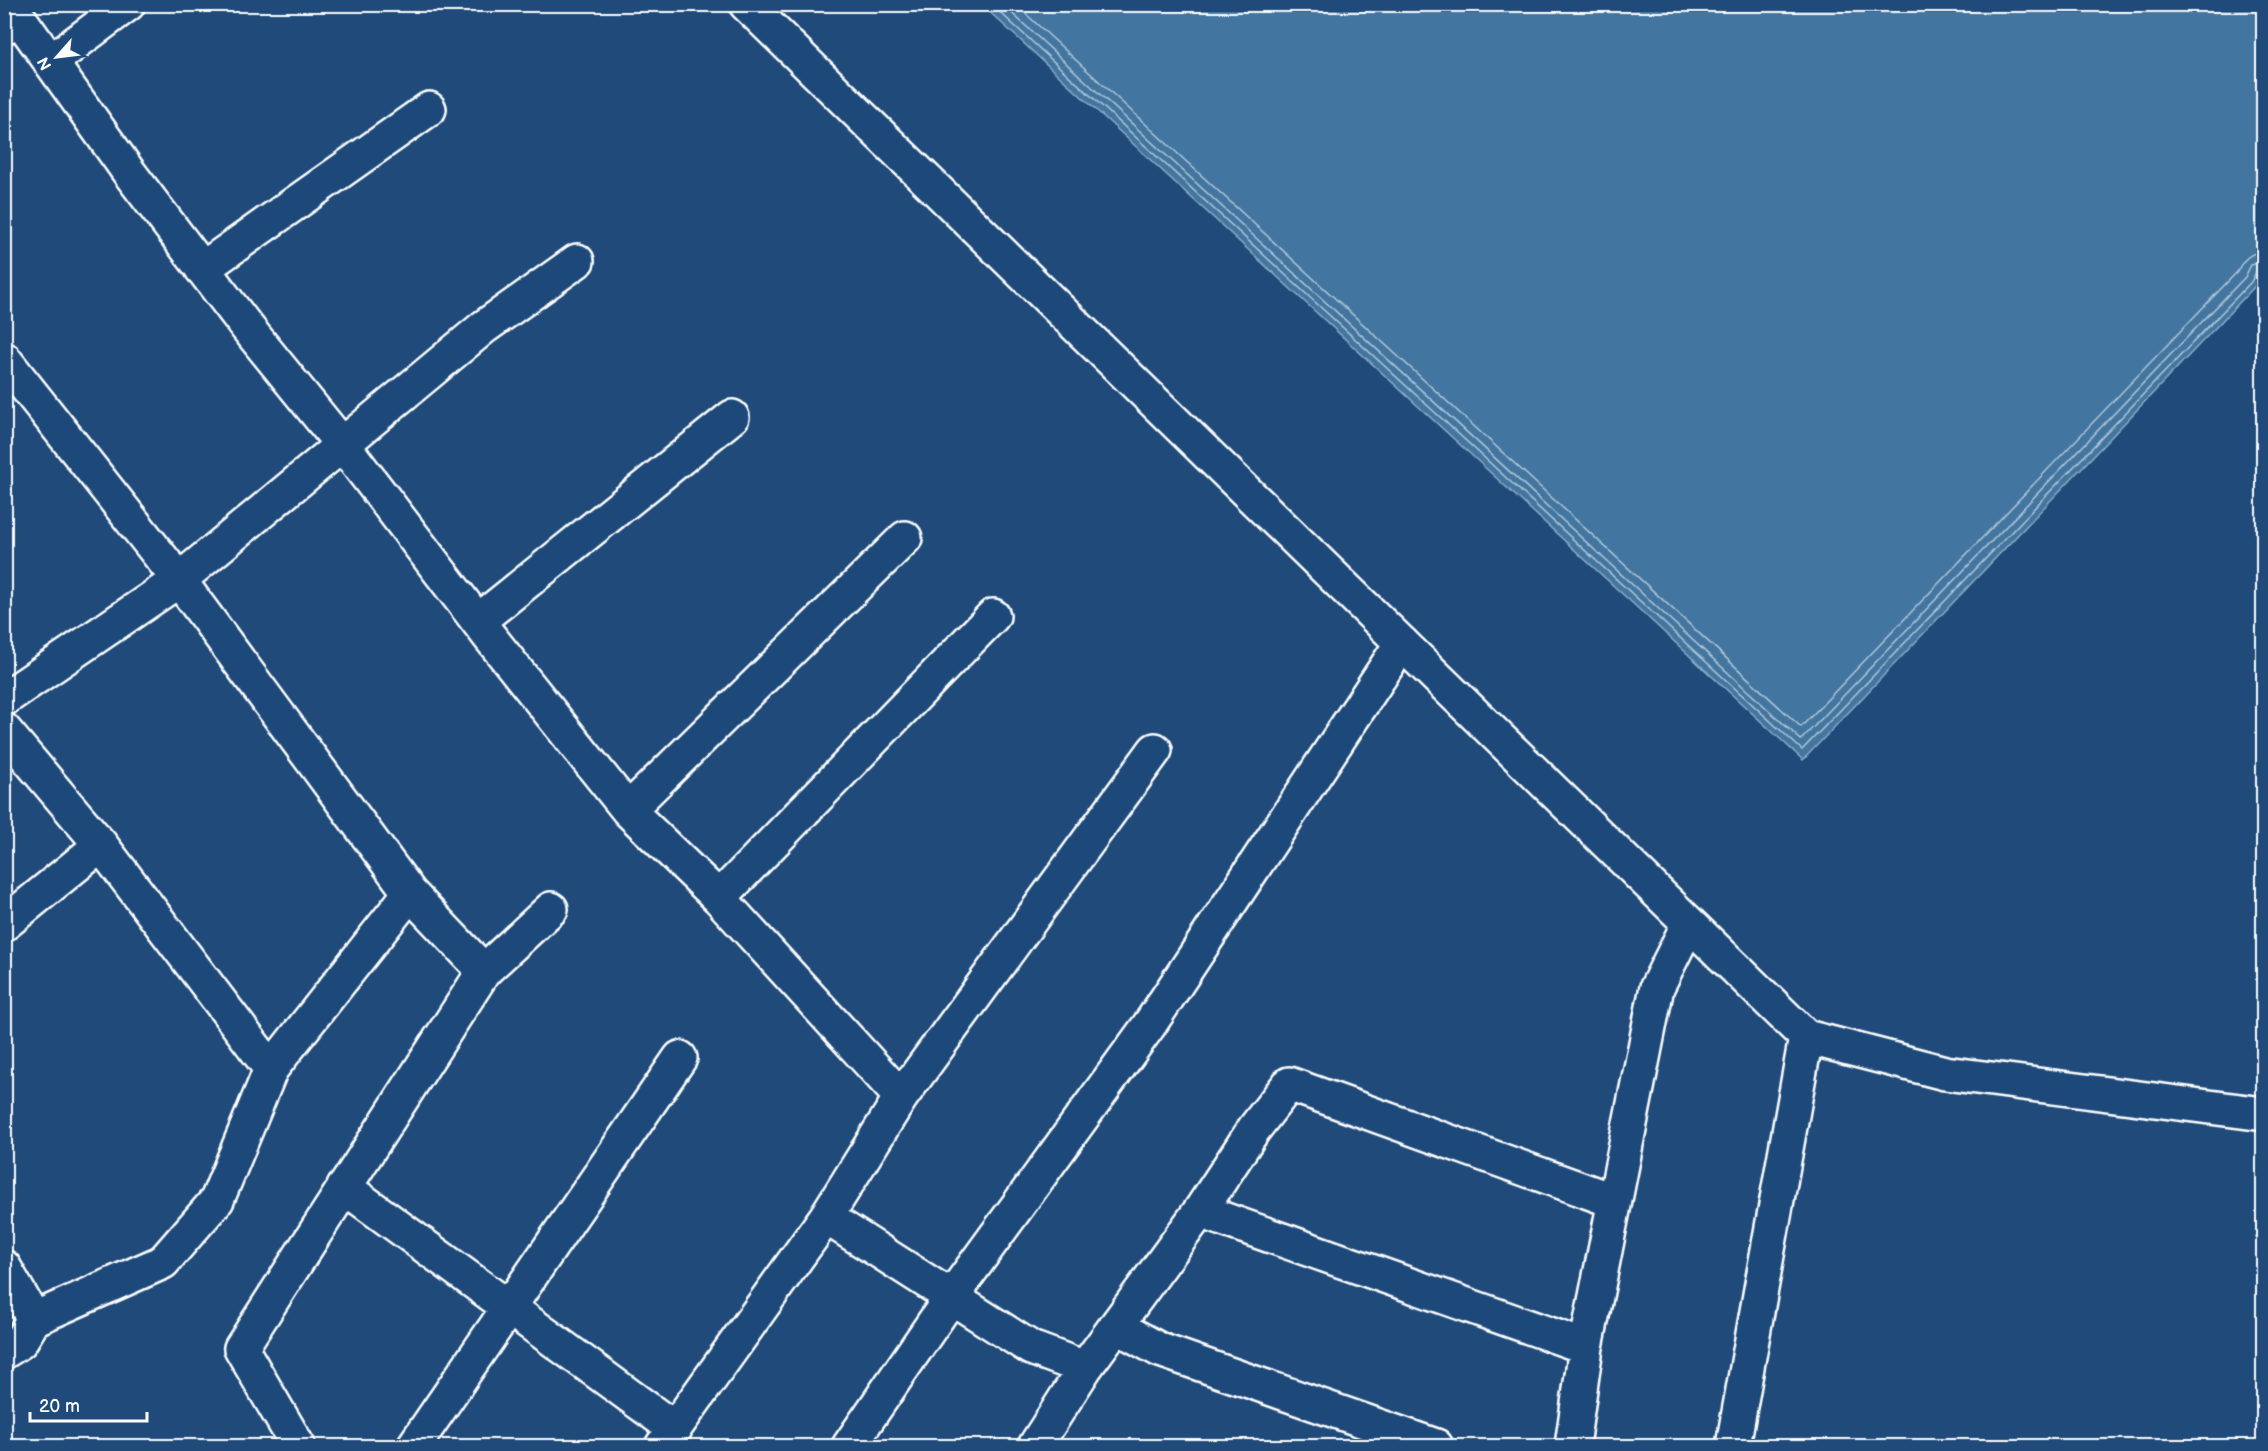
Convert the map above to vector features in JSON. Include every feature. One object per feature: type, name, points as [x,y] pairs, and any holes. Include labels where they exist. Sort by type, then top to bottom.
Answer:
[{"type":"street","points":[[50,62],[128,4]]},
{"type":"street","points":[[746,4],[1806,1037],[1945,1073],[2264,1114]]},
{"type":"street","points":[[4,27],[20,20],[202,269],[628,810],[719,898],[901,1097]]},
{"type":"street","points":[[202,269],[429,109]]},
{"type":"street","points":[[4,699],[179,580],[484,327],[577,261]]},
{"type":"street","points":[[4,359],[179,580],[410,893],[484,970]]},
{"type":"street","points":[[478,621],[732,417]]},
{"type":"street","points":[[628,810],[905,538]]},
{"type":"street","points":[[719,898],[993,616]]},
{"type":"street","points":[[849,1446],[952,1296],[1150,1023],[1402,644]]},
{"type":"street","points":[[4,730],[100,845],[271,1069]]},
{"type":"street","points":[[344,1187],[509,1306],[668,1437],[826,1217],[901,1097],[1155,750]]},
{"type":"street","points":[[4,924],[100,845]]},
{"type":"street","points":[[4,1352],[20,1341],[34,1319],[163,1262],[217,1200],[271,1069],[410,893]]},
{"type":"street","points":[[291,1444],[241,1348],[484,970],[551,909]]},
{"type":"street","points":[[1572,1446],[1586,1347],[1657,987],[1689,923]]},
{"type":"street","points":[[1733,1446],[1806,1037]]},
{"type":"street","points":[[414,1446],[680,1059]]},
{"type":"street","points":[[1035,1446],[1085,1368],[1200,1211],[1254,1129],[1288,1084],[1614,1201]]},
{"type":"street","points":[[1200,1211],[1586,1347]]},
{"type":"street","points":[[826,1217],[1031,1348],[1085,1368]]},
{"type":"street","points":[[4,1267],[34,1319]]},
{"type":"street","points":[[1116,1326],[1160,1350],[1436,1446]]},
{"type":"water","points":[[982,5],[2263,5],[2263,268],[2256,285],[1803,760]]}]
